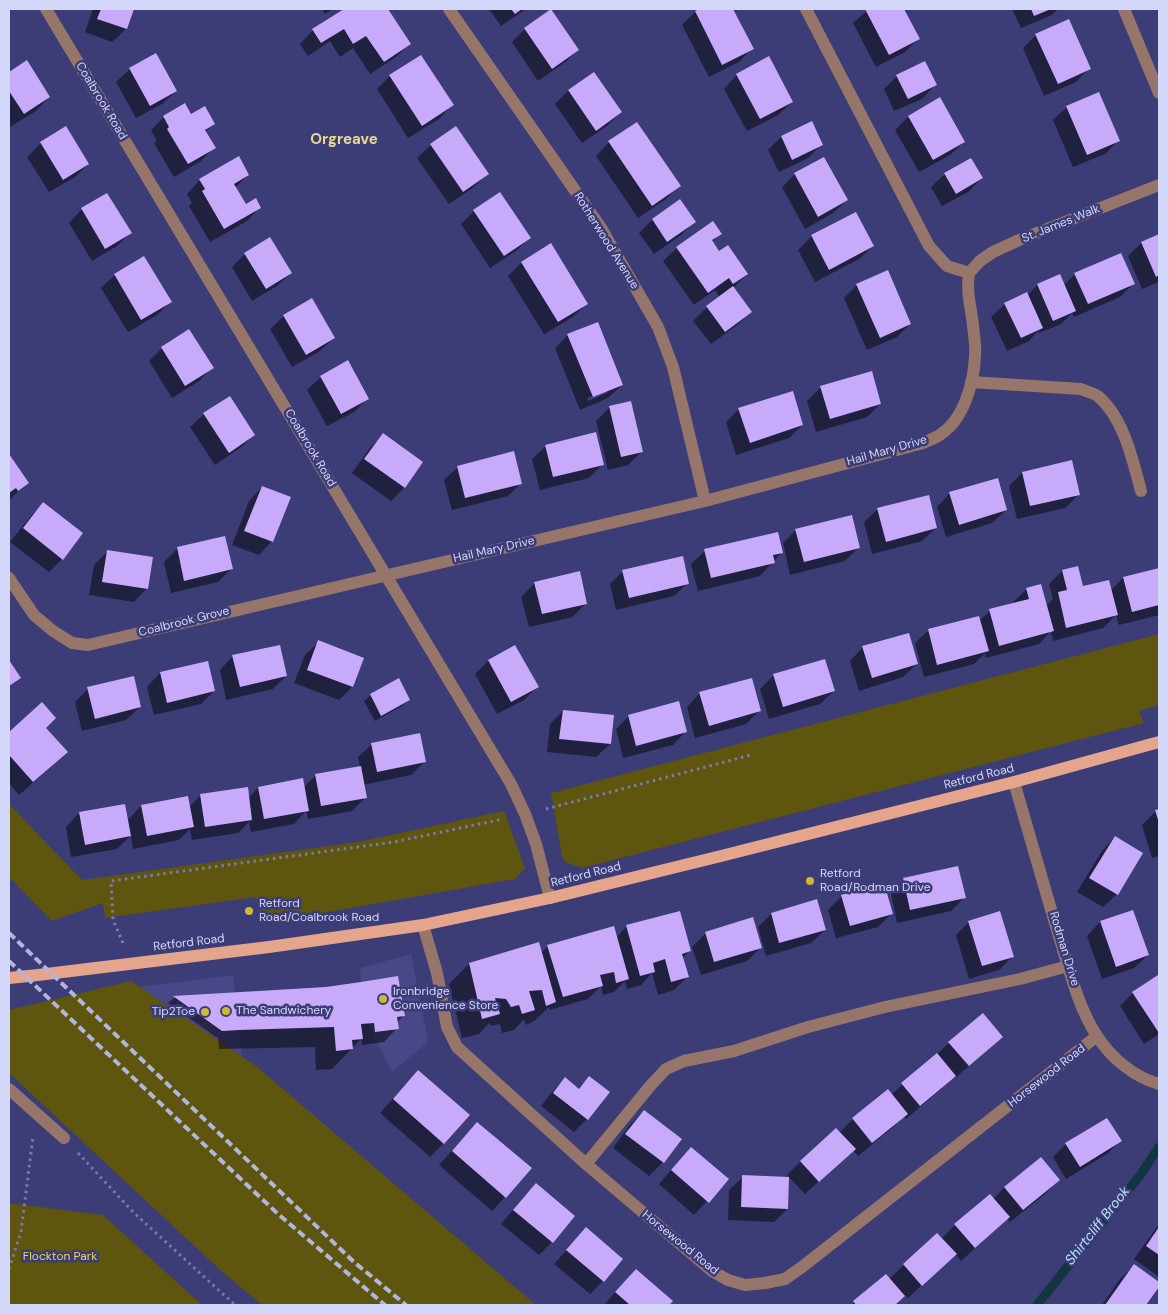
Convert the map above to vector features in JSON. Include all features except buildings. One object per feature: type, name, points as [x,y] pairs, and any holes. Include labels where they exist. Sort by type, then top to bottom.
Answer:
[{"type":"main road","name":"Retford Road","points":[[9,978],[278,946],[423,925],[550,898],[1014,782],[1159,742]]},
{"type":"street","name":"Coalbrook Road","points":[[46,9],[512,784],[526,814],[550,898]]},
{"type":"street","name":"Rotherwood Avenue","points":[[449,9],[601,228],[658,327],[673,368],[705,500]]},
{"type":"street","points":[[806,9],[929,246],[947,266],[969,273]]},
{"type":"street","points":[[1124,9],[1159,93]]},
{"type":"street","name":"St. James Walk","points":[[969,273],[980,261],[993,252],[1159,185]]},
{"type":"street","name":"Hail Mary Drive","points":[[386,575],[705,500],[923,442],[941,434],[957,418],[966,400],[971,382],[975,356],[973,324],[968,299],[967,285],[969,273]]},
{"type":"street","points":[[971,382],[1081,390],[1098,396],[1113,412],[1130,450],[1141,491]]},
{"type":"street","name":"Coalbrook Grove","points":[[9,578],[34,615],[46,626],[72,642],[88,645],[386,575]]},
{"type":"street","name":"Rodman Drive","points":[[1014,782],[1068,966],[1085,1016],[1097,1036],[1112,1055],[1130,1070],[1159,1084]]},
{"type":"street","name":"Horsewood Road","points":[[423,925],[437,973],[447,1027],[457,1047],[586,1164],[712,1271],[728,1280],[745,1285],[784,1279],[802,1267],[1097,1036]]},
{"type":"street","points":[[586,1164],[651,1085],[666,1070],[684,1061],[734,1051],[808,1027],[885,1007],[1020,979],[1068,966]]},
{"type":"street","points":[[9,1089],[64,1138]]},
{"type":"path","points":[[133,964],[113,920],[111,881],[394,842],[526,814],[751,755]]},
{"type":"path","points":[[9,1269],[21,1232],[36,1113]]},
{"type":"path","points":[[64,1138],[134,1213],[235,1305]]},
{"type":"shaded area","points":[[411,954],[428,1042],[392,1072],[368,1024],[360,968]]},
{"type":"shaded area","points":[[233,975],[242,1056],[139,987]]},
{"type":"green space","points":[[1159,634],[1159,705],[1139,711],[1144,723],[582,868],[565,862],[562,856],[551,793]]},
{"type":"green space","points":[[9,804],[82,880],[358,842],[504,811],[525,868],[515,879],[317,914],[261,917],[256,897],[105,918],[103,903],[52,921],[9,877]]},
{"type":"green space","points":[[131,981],[256,1066],[536,1305],[262,1305],[219,1269],[9,1073],[9,1010]]},
{"type":"green space","name":"Flockton Park","points":[[9,1203],[103,1215],[202,1305],[9,1305]]},
{"type":"waterway","name":"Shirtcliff Brook","points":[[1037,1305],[1141,1174],[1159,1147]]},
{"type":"railway","points":[[9,933],[354,1262],[406,1305]]},
{"type":"railway","points":[[9,961],[278,1214],[385,1305]]},
{"type":"place","name":"Retford Road/Rodman Drive","points":[[810,881]]},
{"type":"place","name":"Retford Road/Coalbrook Road","points":[[249,911]]},
{"type":"place","name":"Ironbridge Convenience Store","points":[[383,999]]},
{"type":"place","name":"The Sandwichery","points":[[226,1011]]},
{"type":"place","name":"Tip2Toe","points":[[205,1012]]},
{"type":"district","name":"Orgreave","points":[[344,140]]}]
